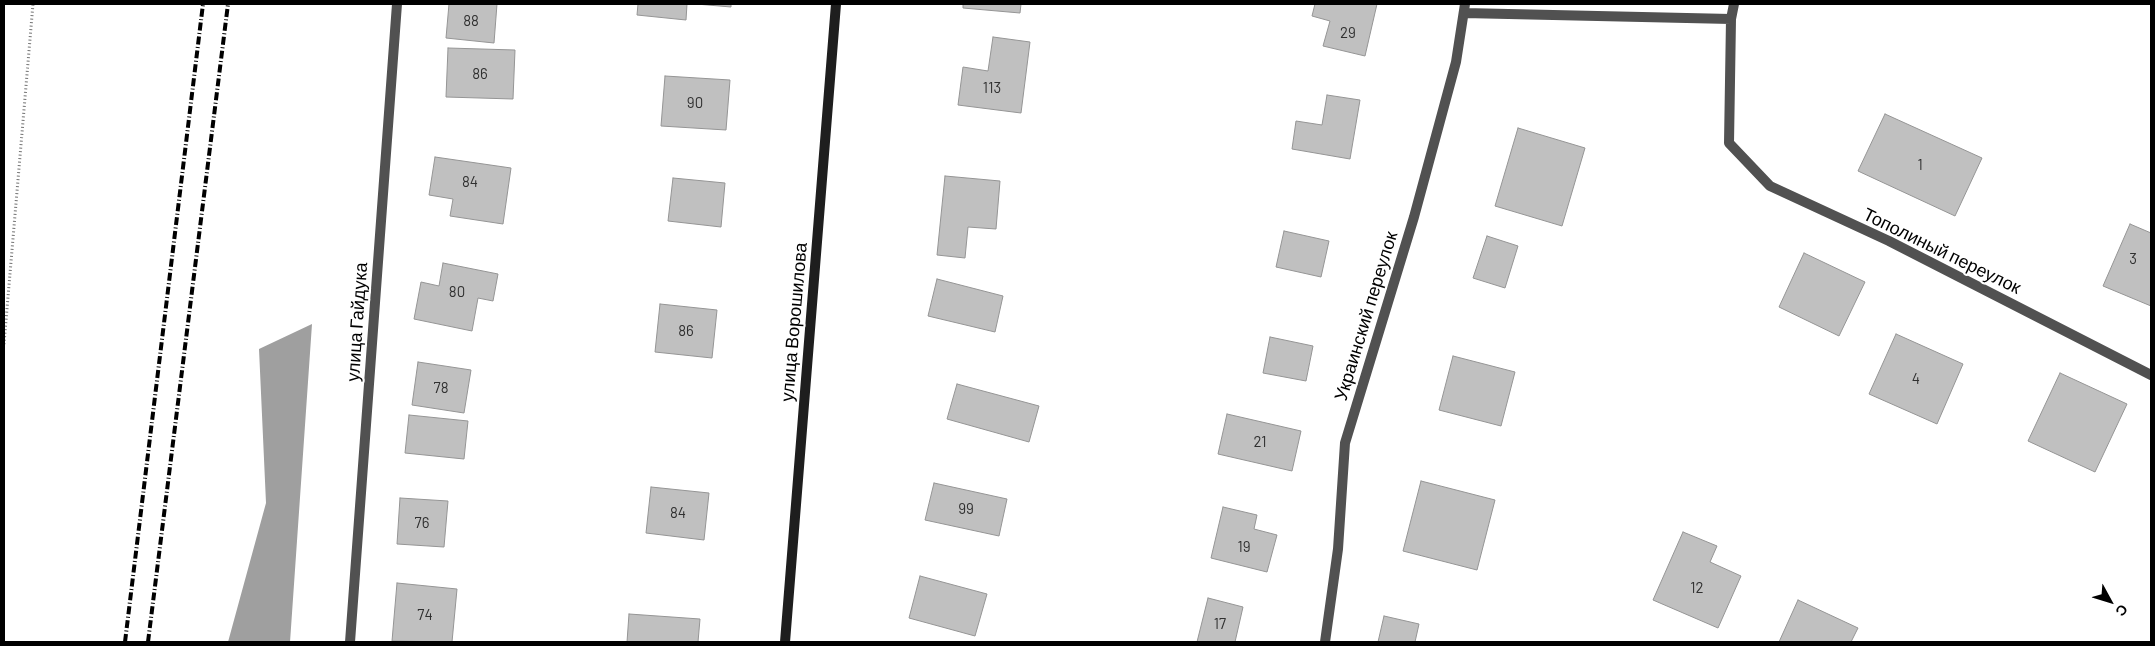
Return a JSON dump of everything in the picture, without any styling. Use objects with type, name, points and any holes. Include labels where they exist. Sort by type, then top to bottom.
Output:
[{"type":"main road","name":"улица Ворошилова","points":[[785,642],[836,4]]},
{"type":"street","name":"улица Гайдука","points":[[350,642],[397,4]]},
{"type":"street","points":[[1464,8],[1731,19],[1734,4]]},
{"type":"street","name":"Украинский переулок","points":[[1325,642],[1338,549],[1345,443],[1411,226],[1456,62],[1464,8]]},
{"type":"street","name":"Тополиный переулок","points":[[1731,19],[1729,143],[1770,186],[1889,241],[2151,375]]},
{"type":"path","points":[[4,344],[33,4]]},
{"type":"shaded area","points":[[312,324],[290,642],[228,642],[266,503],[259,349]]},
{"type":"building","points":[[449,4],[497,4],[494,43],[446,38]]},
{"type":"building","points":[[638,4],[687,4],[686,20],[637,15]]},
{"type":"building","points":[[696,4],[731,4],[731,7]]},
{"type":"building","points":[[963,4],[1021,4],[1020,13],[963,8]]},
{"type":"building","points":[[1315,4],[1377,4],[1365,56],[1323,46],[1330,21],[1312,16]]},
{"type":"building","points":[[993,37],[1030,42],[1021,113],[958,105],[963,67],[988,71]]},
{"type":"building","points":[[448,48],[515,50],[513,99],[446,97]]},
{"type":"building","points":[[665,76],[730,80],[726,130],[661,126]]},
{"type":"building","points":[[1327,95],[1360,100],[1350,159],[1292,149],[1296,121],[1322,125]]},
{"type":"building","points":[[1885,114],[1982,158],[1955,216],[1858,171]]},
{"type":"building","points":[[1518,128],[1585,148],[1562,226],[1495,206]]},
{"type":"building","points":[[435,157],[511,168],[503,224],[450,216],[453,199],[429,195]]},
{"type":"building","points":[[945,176],[1000,181],[996,229],[968,227],[965,258],[937,255]]},
{"type":"building","points":[[673,178],[725,183],[721,227],[668,221]]},
{"type":"building","points":[[2130,224],[2151,233],[2151,306],[2103,286]]},
{"type":"building","points":[[1284,231],[1329,241],[1321,277],[1276,267]]},
{"type":"building","points":[[1487,236],[1518,246],[1505,288],[1473,278]]},
{"type":"building","points":[[1804,253],[1865,282],[1839,336],[1779,307]]},
{"type":"building","points":[[443,263],[498,274],[493,301],[478,298],[472,331],[414,319],[421,282],[439,286]]},
{"type":"building","points":[[937,279],[1003,296],[995,332],[928,316]]},
{"type":"building","points":[[660,304],[717,310],[712,358],[655,352]]},
{"type":"building","points":[[1896,334],[1963,364],[1937,424],[1869,394]]},
{"type":"building","points":[[1270,337],[1313,346],[1306,381],[1263,373]]},
{"type":"building","points":[[1453,356],[1515,372],[1501,426],[1439,410]]},
{"type":"building","points":[[418,362],[471,370],[464,413],[412,405]]},
{"type":"building","points":[[2060,373],[2127,404],[2095,472],[2028,441]]},
{"type":"building","points":[[957,384],[1039,406],[1029,442],[947,419]]},
{"type":"building","points":[[1227,414],[1301,431],[1292,471],[1218,454]]},
{"type":"building","points":[[409,415],[468,421],[464,459],[405,453]]},
{"type":"building","points":[[1421,481],[1495,500],[1477,570],[1403,551]]},
{"type":"building","points":[[934,483],[1007,499],[999,536],[925,520]]},
{"type":"building","points":[[651,487],[709,493],[704,540],[646,533]]},
{"type":"building","points":[[400,498],[448,501],[444,547],[397,544]]},
{"type":"building","points":[[1223,507],[1257,515],[1254,529],[1277,535],[1267,572],[1211,558]]},
{"type":"building","points":[[1683,532],[1717,546],[1710,562],[1741,576],[1718,628],[1653,600]]},
{"type":"building","points":[[920,576],[987,594],[975,636],[909,618]]},
{"type":"building","points":[[397,583],[457,589],[452,642],[392,641]]},
{"type":"building","points":[[1208,598],[1243,607],[1235,642],[1197,642]]},
{"type":"building","points":[[1798,600],[1858,628],[1851,642],[1779,642]]},
{"type":"building","points":[[629,614],[700,619],[698,642],[627,642]]},
{"type":"building","points":[[1384,616],[1419,624],[1415,642],[1378,642]]},
{"type":"railway","points":[[125,642],[203,4]]},
{"type":"railway","points":[[148,642],[228,4]]}]
